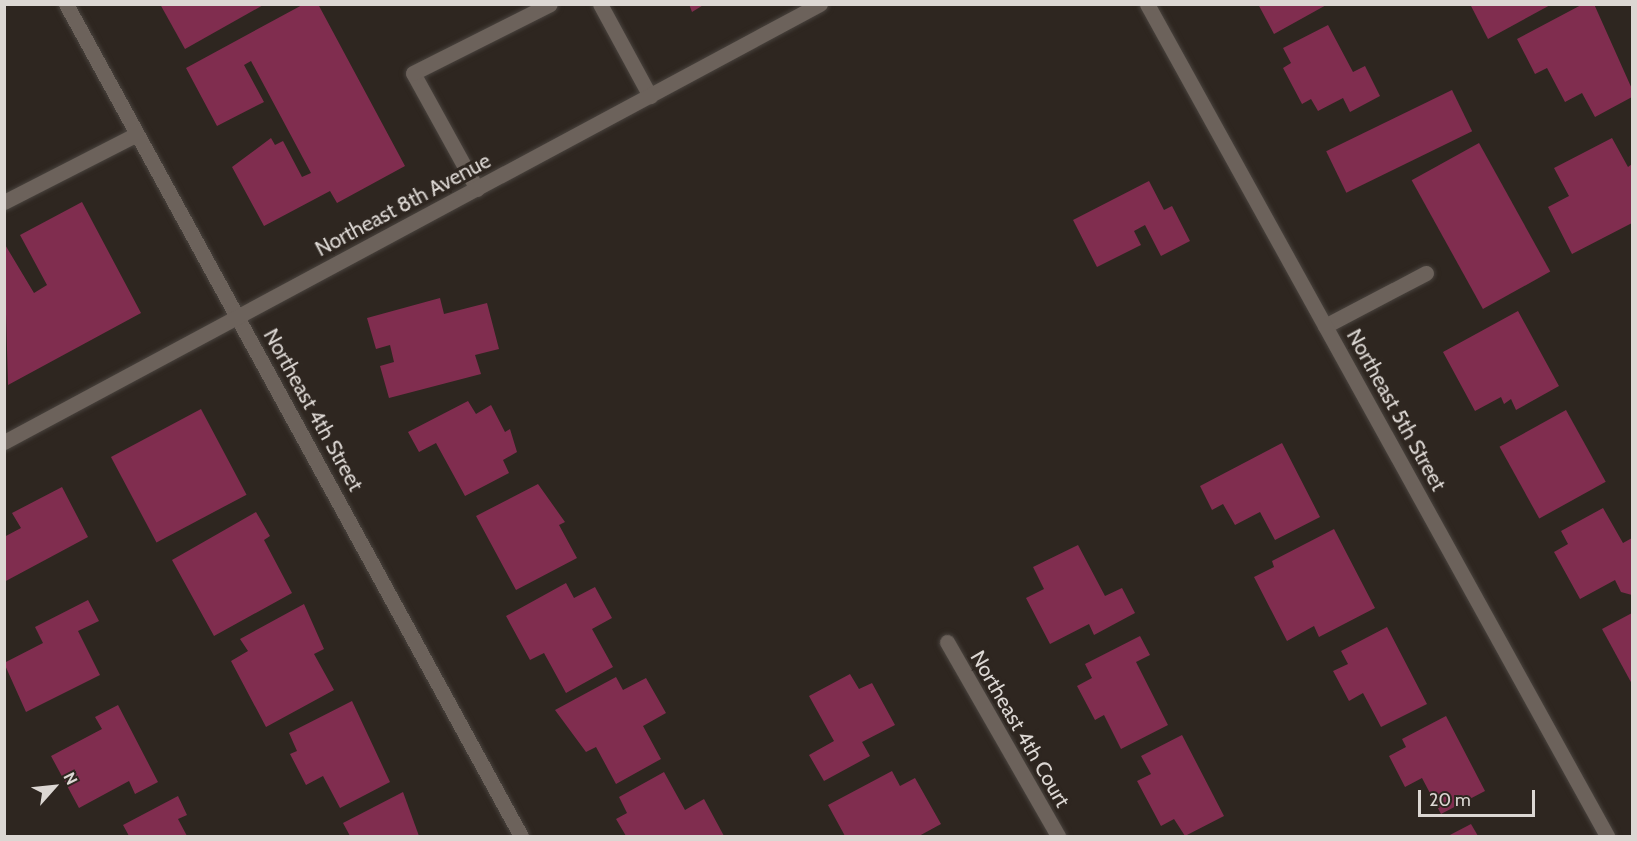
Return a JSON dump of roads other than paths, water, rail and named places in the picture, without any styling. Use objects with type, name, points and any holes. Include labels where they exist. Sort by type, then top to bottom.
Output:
[{"type":"street","name":"Northeast 4th Street","points":[[66,4],[521,837]]},
{"type":"street","points":[[477,189],[412,74],[550,4]]},
{"type":"street","points":[[600,4],[650,96]]},
{"type":"street","name":"Northeast 8th Avenue","points":[[4,442],[820,4]]},
{"type":"street","name":"Northeast 5th Street","points":[[1148,4],[1607,837]]},
{"type":"street","points":[[4,202],[137,134]]},
{"type":"street","points":[[1325,326],[1426,273]]},
{"type":"street","name":"Northeast 4th Court","points":[[947,642],[1058,837]]}]
